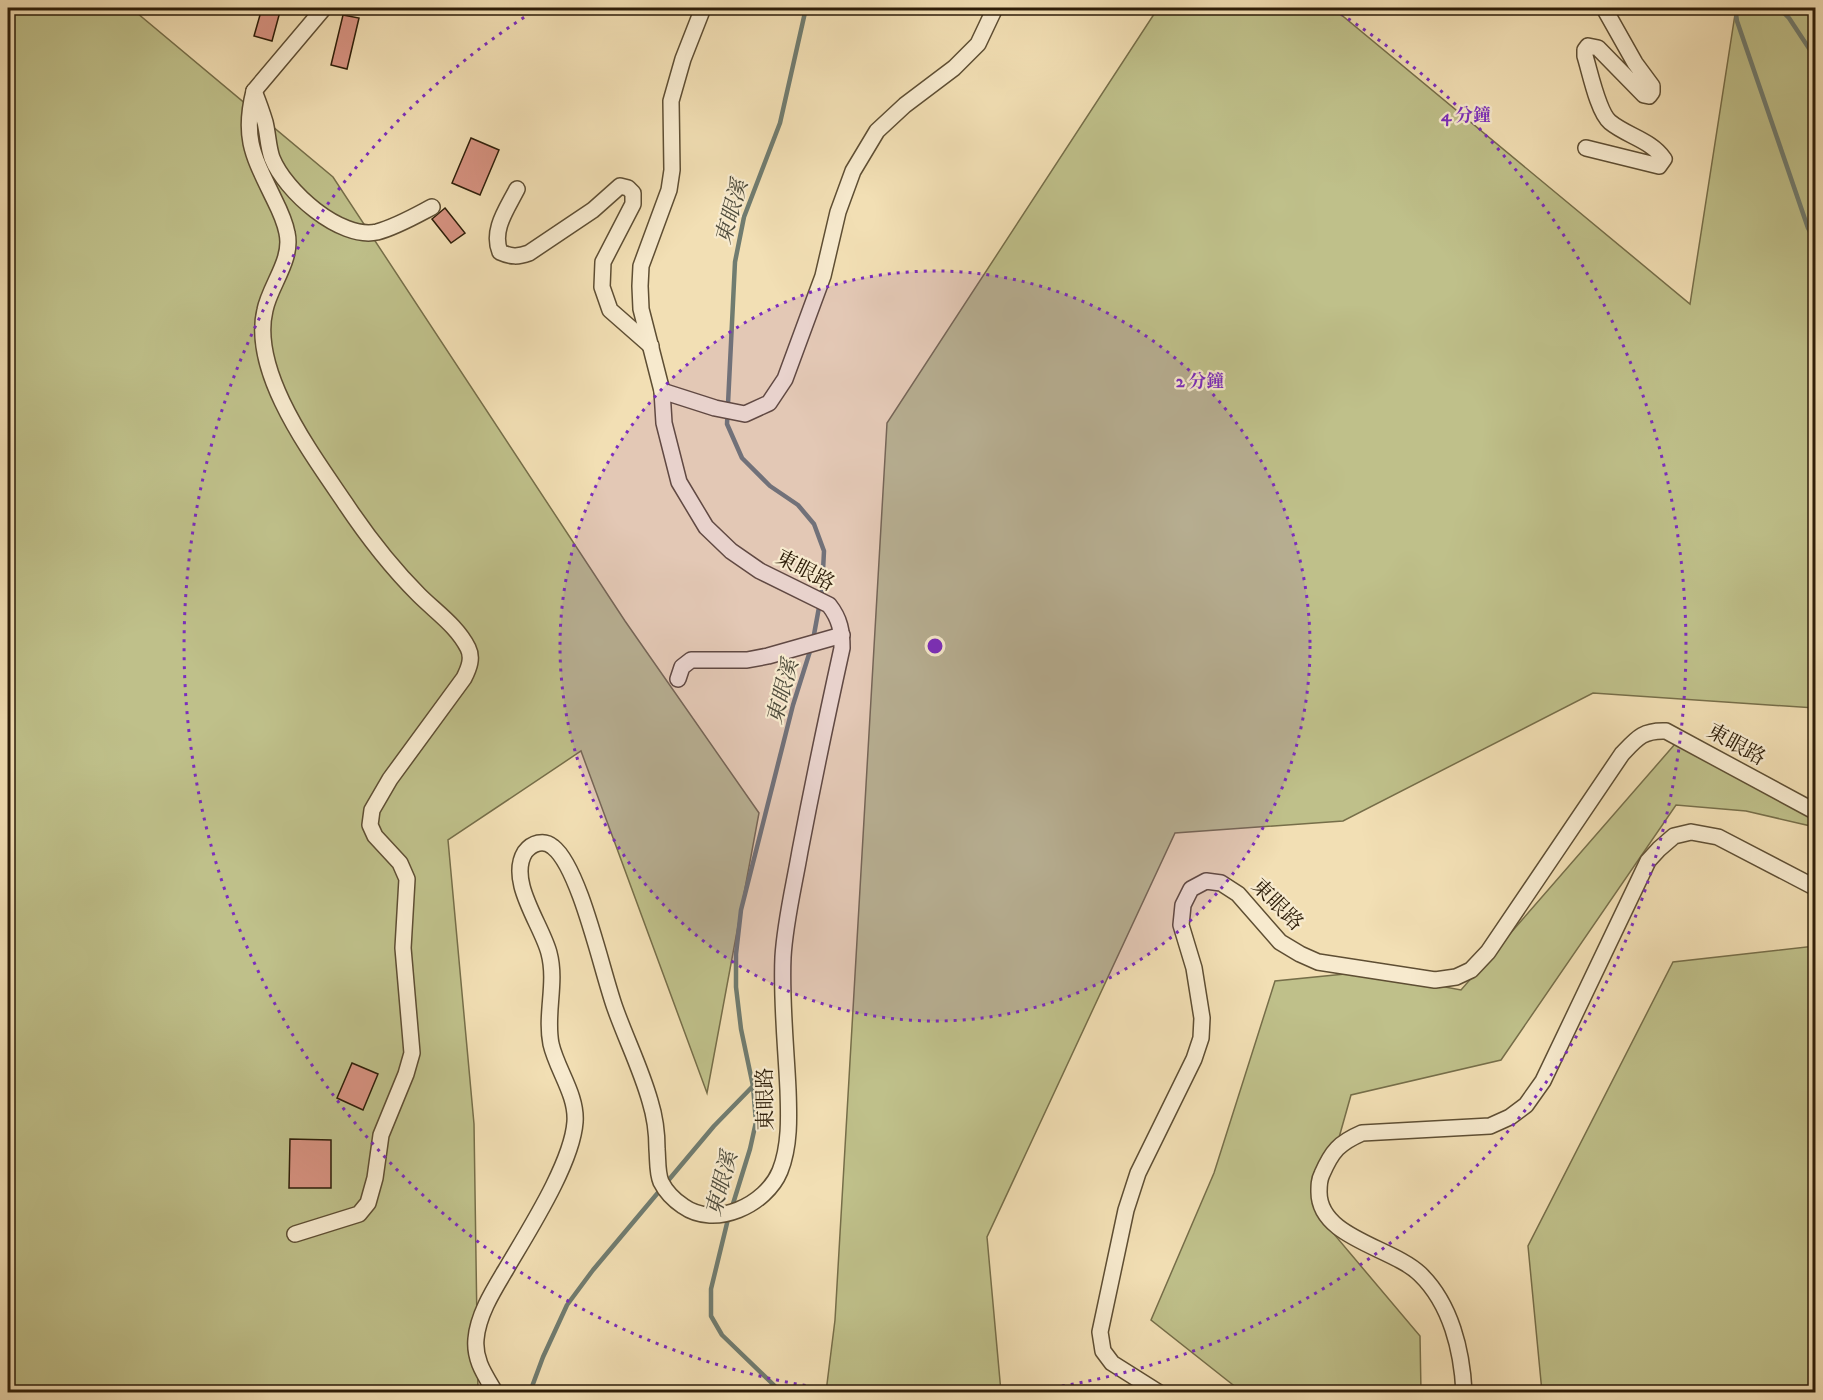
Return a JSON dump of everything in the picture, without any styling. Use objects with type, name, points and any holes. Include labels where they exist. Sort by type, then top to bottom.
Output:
[{"type":"street","points":[[295,1234],[359,1214],[368,1203],[375,1178],[381,1135],[406,1074],[412,1053],[403,948],[407,879],[400,863],[375,836],[370,825],[372,810],[390,779],[464,678],[470,664],[470,650],[458,631],[419,595],[369,539],[294,426],[270,375],[263,337],[264,311],[274,281],[286,258],[288,234],[253,156],[248,126],[254,91],[324,8]]},
{"type":"street","name":"東眼路","points":[[495,1392],[478,1362],[476,1338],[487,1301],[562,1168],[575,1125],[575,1107],[552,1046],[549,1019],[552,964],[549,950],[527,900],[519,874],[522,859],[529,847],[539,842],[549,843],[557,850],[572,876],[592,931],[613,1002],[649,1094],[655,1119],[660,1181],[671,1197],[688,1210],[704,1215],[744,1208],[764,1194],[779,1175],[787,1147],[788,1106],[783,958],[790,906],[842,648],[842,635],[836,614],[829,605],[759,571],[730,551],[706,527],[679,482],[664,423],[662,391],[641,309],[641,266],[669,190],[672,171],[671,101],[683,59],[703,8]]},
{"type":"street","points":[[662,391],[715,408],[745,414],[769,403],[785,379],[823,276],[838,212],[853,171],[877,131],[905,105],[954,68],[978,44],[995,8]]},
{"type":"street","points":[[1586,148],[1659,166],[1664,159],[1657,149],[1610,122],[1602,110],[1585,56],[1588,46],[1598,48],[1644,95],[1649,96],[1652,92],[1652,86],[1640,70],[1604,8]]},
{"type":"street","points":[[254,91],[265,122],[272,158],[291,188],[318,212],[349,230],[375,232],[403,222],[432,207]]},
{"type":"street","points":[[517,189],[497,231],[496,242],[500,252],[509,256],[519,256],[529,252],[593,210],[620,186],[628,188],[633,193],[633,204],[603,262],[602,287],[610,310],[651,346]]},
{"type":"street","points":[[678,679],[682,667],[691,660],[747,660],[842,635]]},
{"type":"street","name":"東眼路","points":[[1158,1392],[1113,1363],[1103,1351],[1101,1332],[1126,1209],[1135,1182],[1194,1059],[1201,1038],[1202,1018],[1194,968],[1181,925],[1183,905],[1191,889],[1206,881],[1221,884],[1238,894],[1280,942],[1318,962],[1436,980],[1456,977],[1471,970],[1488,952],[1622,754],[1639,736],[1652,731],[1666,731],[1815,812]]},
{"type":"street","points":[[1464,1392],[1459,1347],[1440,1299],[1421,1275],[1401,1260],[1354,1237],[1331,1222],[1319,1203],[1319,1179],[1329,1159],[1344,1141],[1362,1133],[1490,1126],[1510,1117],[1526,1106],[1543,1081],[1648,861],[1674,836],[1691,832],[1719,837],[1815,888]]},
{"type":"green space","points":[[8,8],[131,8],[333,177],[625,621],[759,813],[707,1093],[581,751],[448,840],[474,1124],[478,1392],[8,1392]]},
{"type":"green space","points":[[1158,8],[1333,8],[1690,304],[1736,8],[1815,8],[1815,708],[1593,693],[1343,821],[1175,833],[987,1237],[1001,1392],[826,1392],[835,1320],[887,423]]},
{"type":"green space","points":[[1682,736],[1815,813],[1815,827],[1746,811],[1676,805],[1501,1060],[1351,1095],[1322,1198],[1333,1233],[1420,1336],[1421,1392],[1242,1392],[1151,1320],[1214,1173],[1275,981],[1365,972],[1461,990]]},
{"type":"green space","points":[[1815,946],[1815,1392],[1542,1392],[1528,1246],[1673,962]]},
{"type":"building","points":[[262,8],[281,8],[272,41],[254,36]]},
{"type":"building","points":[[343,15],[359,18],[347,69],[331,65]]},
{"type":"building","points":[[471,138],[499,150],[480,195],[452,183]]},
{"type":"building","points":[[445,208],[465,233],[451,243],[432,219]]},
{"type":"building","points":[[352,1063],[378,1074],[363,1110],[337,1098]]},
{"type":"building","points":[[290,1139],[331,1140],[331,1188],[289,1188]]},
{"type":"waterway","name":"東眼溪","points":[[806,8],[780,123],[744,217],[735,262],[727,424],[742,458],[770,486],[798,505],[814,524],[824,551],[822,591],[813,640]]},
{"type":"waterway","points":[[1735,8],[1737,21],[1808,228],[1816,243]]},
{"type":"waterway","points":[[1779,8],[1789,18],[1816,59]]},
{"type":"waterway","name":"東眼溪","points":[[732,1207],[756,1122],[753,1086],[741,1029],[736,987],[736,954],[741,910],[793,705],[811,648]]},
{"type":"waterway","points":[[530,1392],[567,1305],[593,1270],[714,1126],[753,1086]]},
{"type":"waterway","name":"東眼溪","points":[[729,1215],[711,1289],[711,1316],[722,1335],[781,1392]]}]
